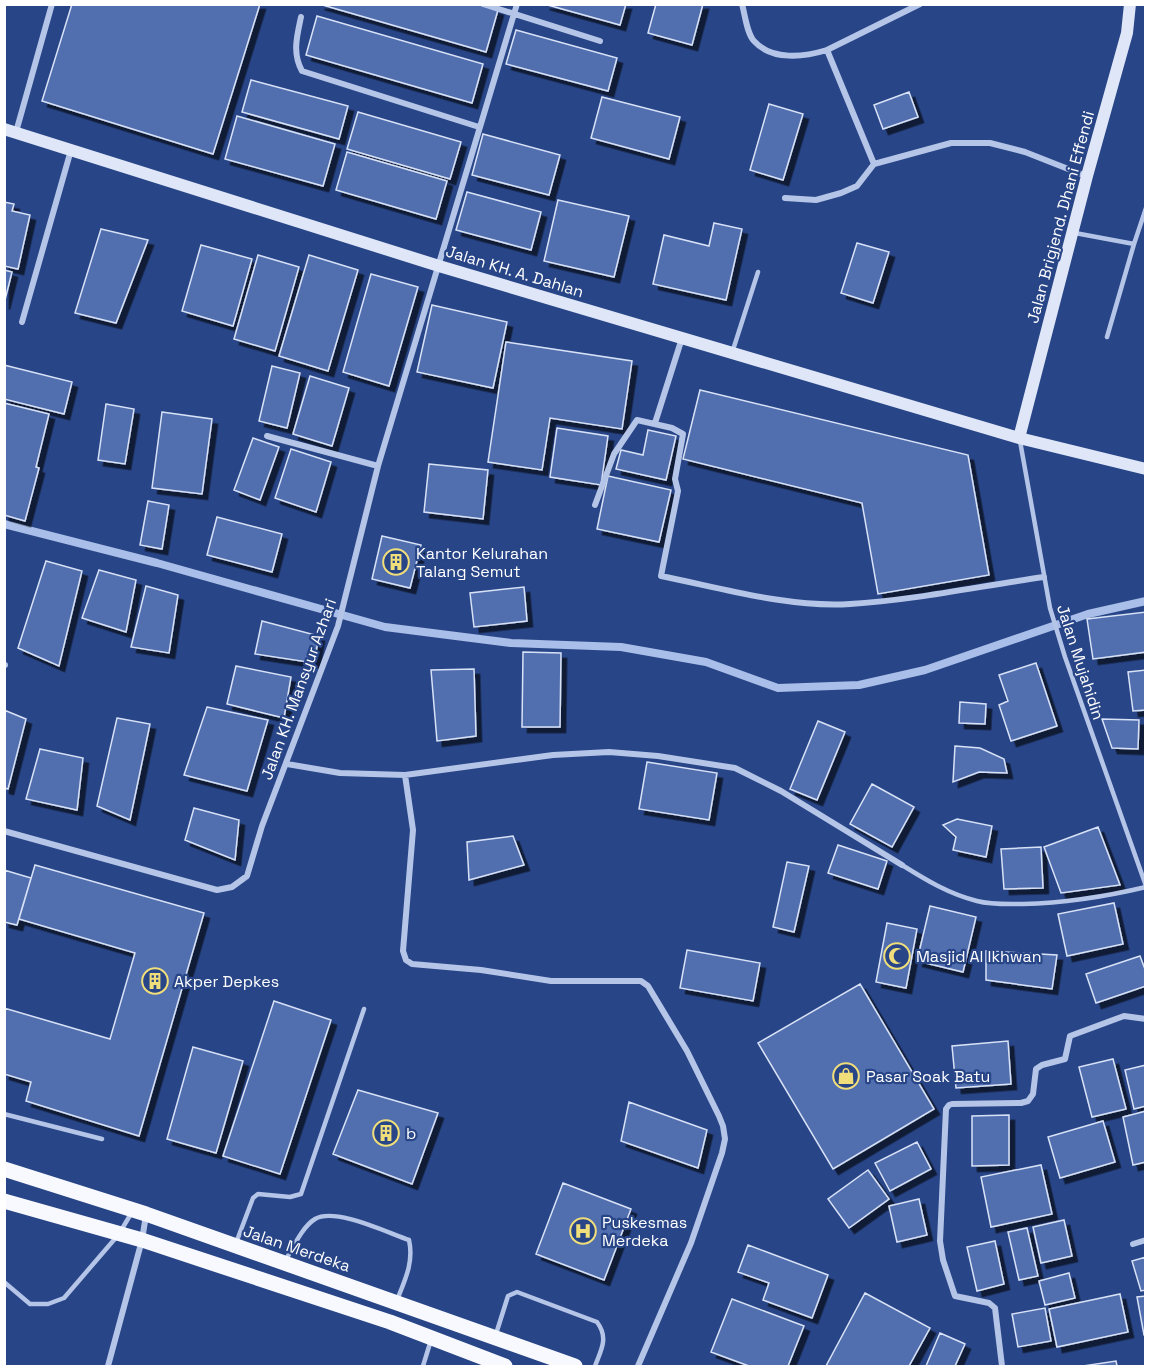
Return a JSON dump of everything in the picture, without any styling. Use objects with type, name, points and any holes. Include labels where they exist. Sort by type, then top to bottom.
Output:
[{"type":"main road","name":"Jalan Merdeka","points":[[4,1169],[140,1212],[575,1366]]},
{"type":"main road","points":[[4,1201],[142,1240],[390,1322],[505,1366]]},
{"type":"street","points":[[10,130],[52,4]]},
{"type":"street","points":[[483,4],[600,41]]},
{"type":"street","name":"Jalan KH. Mansyur Azhari","points":[[4,831],[217,890],[232,887],[247,876],[262,826],[338,626],[378,466],[517,4]]},
{"type":"street","points":[[742,4],[752,40],[767,51],[806,56],[826,50],[920,4]]},
{"type":"street","name":"Jalan Brigjend. Dhani Effendi","points":[[1019,438],[1072,232],[1127,33],[1130,4]]},
{"type":"street","points":[[301,17],[296,43],[297,61],[302,71],[479,127]]},
{"type":"street","points":[[826,50],[874,164]]},
{"type":"street","name":"Jalan KH. A. Dahlan","points":[[10,130],[439,266],[1019,438],[1146,469]]},
{"type":"street","points":[[785,198],[816,200],[841,193],[857,186],[874,164],[951,143],[990,143],[1024,152],[1087,176]]},
{"type":"street","points":[[22,322],[71,149]]},
{"type":"street","points":[[655,423],[682,338]]},
{"type":"street","points":[[595,505],[614,454],[637,420],[672,428],[682,434],[675,480],[678,491],[661,576],[778,599],[849,605],[1044,577]]},
{"type":"street","points":[[267,436],[378,466]]},
{"type":"street","points":[[287,764],[340,773],[405,775],[553,755],[609,752],[658,756],[735,768],[782,791],[902,866]]},
{"type":"street","points":[[405,775],[413,830],[413,853],[403,951],[406,960],[412,964],[482,970],[551,981],[641,981],[648,986],[687,1051],[721,1120],[725,1139],[722,1153],[695,1232],[638,1366]]},
{"type":"street","points":[[1002,1366],[995,1308],[989,1304],[955,1296],[940,1250],[945,1109],[949,1105],[1028,1101],[1032,1094],[1036,1069],[1042,1065],[1065,1059],[1070,1036],[1124,1016],[1146,1019]]},
{"type":"street","points":[[108,1366],[142,1240],[140,1212]]},
{"type":"street","points":[[1133,1244],[1146,1240]]},
{"type":"lane","points":[[1107,337],[1146,208]]},
{"type":"lane","points":[[1072,232],[1134,244]]},
{"type":"lane","points":[[732,353],[758,272]]},
{"type":"lane","name":"Jalan Mujahidin","points":[[1019,438],[1050,608],[1065,657],[1146,886]]},
{"type":"lane","points":[[902,866],[938,887],[977,901],[996,904],[1040,903],[1103,897],[1146,886]]},
{"type":"lane","points":[[236,1246],[253,1198],[258,1194],[290,1197],[301,1194],[364,1009]]},
{"type":"lane","points":[[4,1114],[102,1139]]},
{"type":"lane","points":[[4,1282],[30,1304],[48,1304],[64,1298],[140,1212]]},
{"type":"lane","points":[[284,1263],[313,1221],[321,1216],[336,1215],[409,1240],[412,1251],[410,1265],[396,1303]]},
{"type":"lane","points":[[495,1338],[508,1296],[517,1292],[597,1322],[605,1339],[595,1366]]},
{"type":"lane","points":[[423,1366],[432,1338]]},
{"type":"building","points":[[72,4],[260,4],[213,154],[42,101]]},
{"type":"building","points":[[319,4],[477,4],[498,10],[486,52]]},
{"type":"building","points":[[544,4],[626,4],[620,25]]},
{"type":"building","points":[[656,4],[703,4],[692,45],[648,33]]},
{"type":"building","points":[[317,16],[483,64],[472,103],[306,55]]},
{"type":"building","points":[[516,30],[617,58],[608,91],[506,64]]},
{"type":"building","points":[[251,80],[348,106],[339,139],[242,112]]},
{"type":"building","points":[[909,92],[918,117],[883,129],[874,105]]},
{"type":"building","points":[[602,97],[680,117],[669,159],[591,138]]},
{"type":"building","points":[[769,104],[803,114],[783,180],[750,170]]},
{"type":"building","points":[[358,112],[461,142],[450,179],[347,149]]},
{"type":"building","points":[[237,116],[335,144],[323,186],[225,159]]},
{"type":"building","points":[[483,134],[560,155],[549,195],[472,175]]},
{"type":"building","points":[[347,152],[447,181],[436,219],[336,190]]},
{"type":"building","points":[[467,192],[541,212],[531,250],[456,230]]},
{"type":"building","points":[[558,200],[629,216],[614,277],[544,261]]},
{"type":"building","points":[[4,202],[14,204],[12,211],[30,215],[18,269],[4,266]]},
{"type":"building","points":[[714,223],[742,229],[726,300],[653,284],[664,235],[709,246]]},
{"type":"building","points":[[101,229],[148,240],[116,323],[75,313]]},
{"type":"building","points":[[857,243],[889,252],[873,303],[841,293]]},
{"type":"building","points":[[201,245],[252,259],[233,326],[182,311]]},
{"type":"building","points":[[258,255],[299,267],[275,351],[234,339]]},
{"type":"building","points":[[309,255],[358,270],[328,371],[279,356]]},
{"type":"building","points":[[4,270],[12,272],[4,304]]},
{"type":"building","points":[[371,274],[418,287],[389,386],[343,372]]},
{"type":"building","points":[[432,305],[507,322],[493,388],[417,372]]},
{"type":"building","points":[[506,342],[632,361],[622,429],[550,418],[542,470],[488,462]]},
{"type":"building","points":[[4,365],[72,382],[64,414],[4,399]]},
{"type":"building","points":[[272,366],[300,373],[287,428],[259,421]]},
{"type":"building","points":[[310,376],[349,388],[332,446],[293,434]]},
{"type":"building","points":[[700,390],[968,455],[989,575],[878,594],[862,503],[683,459]]},
{"type":"building","points":[[4,403],[49,414],[36,467],[39,468],[25,521],[4,515]]},
{"type":"building","points":[[106,404],[134,409],[125,464],[98,460]]},
{"type":"building","points":[[162,412],[212,419],[202,494],[152,488]]},
{"type":"building","points":[[557,428],[608,436],[601,485],[550,477]]},
{"type":"building","points":[[648,430],[676,436],[666,480],[616,469],[621,450],[643,455]]},
{"type":"building","points":[[253,438],[279,447],[260,500],[234,490]]},
{"type":"building","points":[[291,449],[331,462],[316,512],[275,498]]},
{"type":"building","points":[[429,464],[488,470],[483,519],[424,512]]},
{"type":"building","points":[[608,476],[671,490],[659,542],[597,529]]},
{"type":"building","points":[[148,501],[169,505],[162,549],[140,545]]},
{"type":"building","points":[[217,517],[282,534],[272,572],[207,555]]},
{"type":"building","name":"Kantor Kelurahan Talang Semut","points":[[382,536],[421,545],[410,588],[372,579]]},
{"type":"building","points":[[46,561],[82,571],[59,666],[18,648]]},
{"type":"building","points":[[99,570],[136,580],[126,632],[82,618]]},
{"type":"building","points":[[146,586],[178,595],[169,653],[131,647]]},
{"type":"building","points":[[524,587],[527,621],[474,627],[470,593]]},
{"type":"building","points":[[1146,612],[1146,652],[1093,659],[1087,619]]},
{"type":"building","points":[[262,621],[319,636],[314,663],[255,654]]},
{"type":"building","points":[[523,652],[561,653],[560,727],[522,727]]},
{"type":"building","points":[[1036,663],[1057,726],[1011,741],[999,705],[1008,701],[999,675]]},
{"type":"building","points":[[236,666],[291,677],[284,718],[227,704]]},
{"type":"building","points":[[474,669],[476,736],[437,741],[431,670]]},
{"type":"building","points":[[1146,670],[1146,710],[1133,711],[1128,672]]},
{"type":"building","points":[[960,702],[986,704],[985,724],[959,723]]},
{"type":"building","points":[[207,707],[268,720],[247,791],[184,775]]},
{"type":"building","points":[[4,710],[26,719],[8,789],[4,788]]},
{"type":"building","points":[[117,718],[150,724],[130,820],[97,806]]},
{"type":"building","points":[[1102,719],[1139,720],[1138,749],[1112,748]]},
{"type":"building","points":[[818,721],[845,732],[817,800],[790,789]]},
{"type":"building","points":[[955,746],[980,748],[1004,759],[1007,773],[979,772],[953,782]]},
{"type":"building","points":[[40,749],[83,758],[77,810],[26,799]]},
{"type":"building","points":[[647,762],[717,773],[709,820],[639,809]]},
{"type":"building","points":[[872,784],[914,807],[892,847],[850,824]]},
{"type":"building","points":[[194,808],[239,820],[235,860],[185,840]]},
{"type":"building","points":[[957,819],[992,826],[986,857],[953,850],[956,837],[943,825]]},
{"type":"building","points":[[1098,827],[1120,885],[1061,893],[1044,847]]},
{"type":"building","points":[[513,836],[524,865],[469,880],[467,842]]},
{"type":"building","points":[[838,845],[887,861],[878,889],[828,873]]},
{"type":"building","points":[[1041,847],[1043,888],[1004,889],[1001,849]]},
{"type":"building","points":[[787,862],[809,866],[794,932],[773,927]]},
{"type":"building","name":"Akper Depkes","points":[[35,865],[204,913],[139,1136],[26,1101],[31,1082],[4,1074],[4,1008],[110,1039],[135,953],[19,919]]},
{"type":"building","points":[[4,870],[31,878],[17,925],[4,922]]},
{"type":"building","points":[[1114,903],[1123,944],[1067,956],[1058,914]]},
{"type":"building","points":[[930,906],[976,917],[963,972],[917,961]]},
{"type":"building","name":"Masjid Al Ikhwan","points":[[887,923],[917,929],[906,988],[876,982]]},
{"type":"building","points":[[687,950],[760,963],[753,1001],[680,988]]},
{"type":"building","points":[[986,951],[1057,955],[1052,989],[986,980]]},
{"type":"building","points":[[1140,956],[1146,972],[1146,986],[1096,1003],[1086,974]]},
{"type":"building","name":"Pasar Soak Batu","points":[[860,984],[934,1109],[833,1169],[758,1043]]},
{"type":"building","points":[[274,1001],[331,1020],[280,1174],[223,1156]]},
{"type":"building","points":[[1008,1041],[1011,1084],[956,1088],[952,1046]]},
{"type":"building","points":[[193,1047],[243,1061],[216,1153],[167,1139]]},
{"type":"building","points":[[1113,1059],[1126,1109],[1092,1117],[1079,1067]]},
{"type":"building","points":[[1146,1065],[1146,1106],[1134,1109],[1125,1070]]},
{"type":"building","name":"b","points":[[358,1090],[438,1113],[412,1184],[333,1154]]},
{"type":"building","points":[[629,1102],[707,1130],[698,1168],[621,1141]]},
{"type":"building","points":[[1146,1111],[1146,1162],[1133,1165],[1123,1117]]},
{"type":"building","points":[[1009,1115],[1009,1165],[972,1166],[972,1116]]},
{"type":"building","points":[[1103,1121],[1115,1162],[1060,1178],[1048,1137]]},
{"type":"building","points":[[917,1142],[931,1169],[890,1191],[875,1163]]},
{"type":"building","points":[[1041,1165],[1052,1214],[991,1227],[981,1177]]},
{"type":"building","points":[[868,1170],[889,1199],[849,1228],[828,1199]]},
{"type":"building","name":"Puskesmas Merdeka","points":[[563,1183],[631,1209],[604,1280],[536,1254]]},
{"type":"building","points":[[919,1199],[927,1235],[897,1242],[889,1206]]},
{"type":"building","points":[[1064,1220],[1072,1256],[1041,1263],[1033,1227]]},
{"type":"building","points":[[1027,1228],[1038,1276],[1019,1280],[1008,1232]]},
{"type":"building","points":[[995,1241],[1004,1284],[977,1291],[967,1247]]},
{"type":"building","points":[[748,1245],[828,1275],[812,1318],[763,1300],[769,1283],[738,1272]]},
{"type":"building","points":[[1146,1257],[1146,1290],[1141,1291],[1132,1261]]},
{"type":"building","points":[[1069,1273],[1075,1298],[1045,1305],[1039,1281]]},
{"type":"building","points":[[865,1293],[930,1328],[909,1366],[826,1366]]},
{"type":"building","points":[[1120,1294],[1128,1332],[1057,1347],[1049,1309]]},
{"type":"building","points":[[1146,1296],[1146,1335],[1144,1335],[1137,1297]]},
{"type":"building","points":[[732,1299],[804,1326],[788,1366],[749,1366],[711,1352]]},
{"type":"building","points":[[1045,1308],[1051,1341],[1018,1347],[1012,1314]]},
{"type":"building","points":[[940,1333],[965,1344],[955,1366],[926,1366]]},
{"type":"building","points":[[1116,1361],[1117,1366],[1083,1366]]},
{"type":"waterway","points":[[4,524],[157,563],[385,627],[511,643],[621,647],[706,662],[778,688],[859,685],[925,670],[1088,614],[1146,601]]},
{"type":"place","name":"Kantor Kelurahan Talang Semut","points":[[396,562]]},
{"type":"place","name":"Masjid Al Ikhwan","points":[[897,956]]},
{"type":"place","name":"Akper Depkes","points":[[155,981]]},
{"type":"place","name":"Pasar Soak Batu","points":[[846,1076]]},
{"type":"place","name":"b","points":[[386,1133]]},
{"type":"place","name":"Puskesmas Merdeka","points":[[583,1231]]}]
